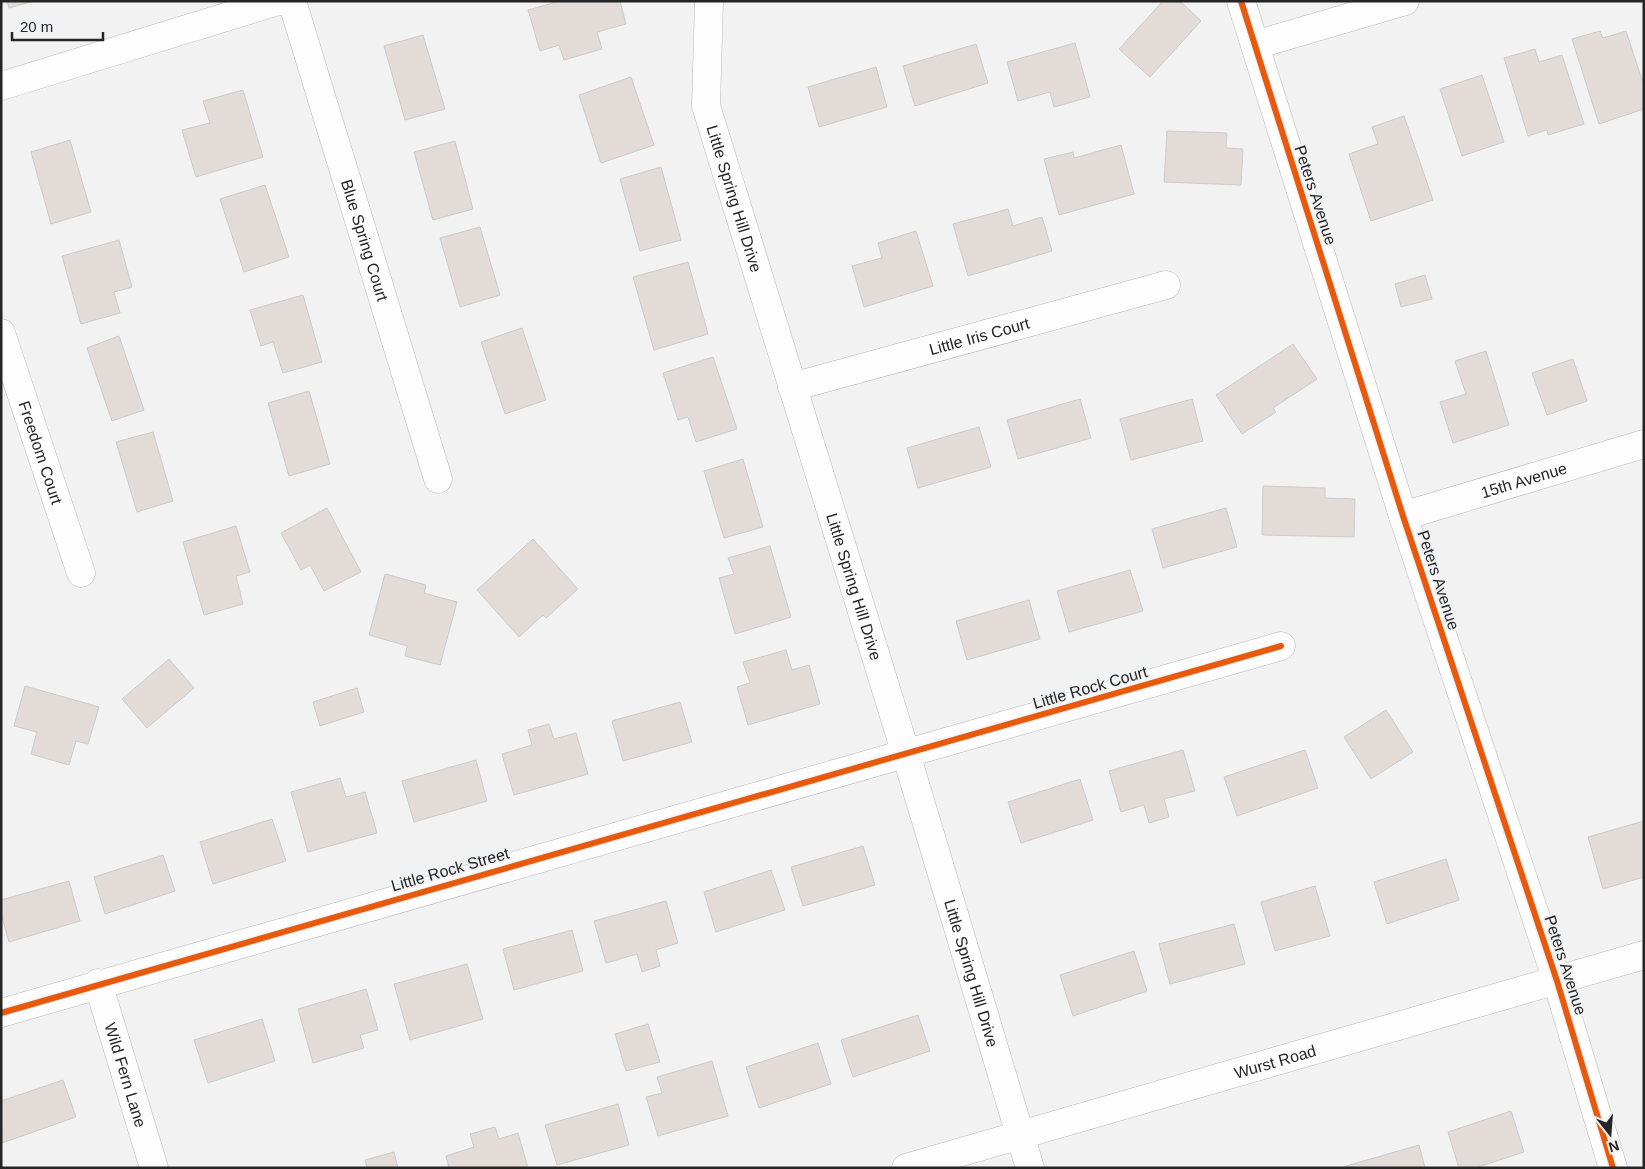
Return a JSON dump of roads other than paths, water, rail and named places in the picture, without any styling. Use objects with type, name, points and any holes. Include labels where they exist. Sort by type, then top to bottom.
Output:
[{"type":"street","points":[[1,86],[278,1]]},
{"type":"street","name":"Blue Spring Court","points":[[292,1],[438,479]]},
{"type":"street","name":"Little Spring Hill Drive","points":[[709,1],[706,106],[906,754],[1030,1168]]},
{"type":"street","name":"Peters Avenue","points":[[1241,1],[1403,516],[1557,981],[1612,1168]]},
{"type":"street","points":[[1255,46],[1405,1]]},
{"type":"street","name":"Little Iris Court","points":[[792,387],[1166,285]]},
{"type":"street","name":"Freedom Court","points":[[1,333],[81,573]]},
{"type":"street","name":"15th Avenue","points":[[1403,516],[1644,444]]},
{"type":"street","name":"Little Rock Court","points":[[906,754],[1281,646]]},
{"type":"street","name":"Little Rock Street","points":[[1,1013],[98,983],[906,754]]},
{"type":"street","name":"Wurst Road","points":[[906,1168],[1644,955]]},
{"type":"street","name":"Wild Fern Lane","points":[[98,983],[154,1168]]}]
